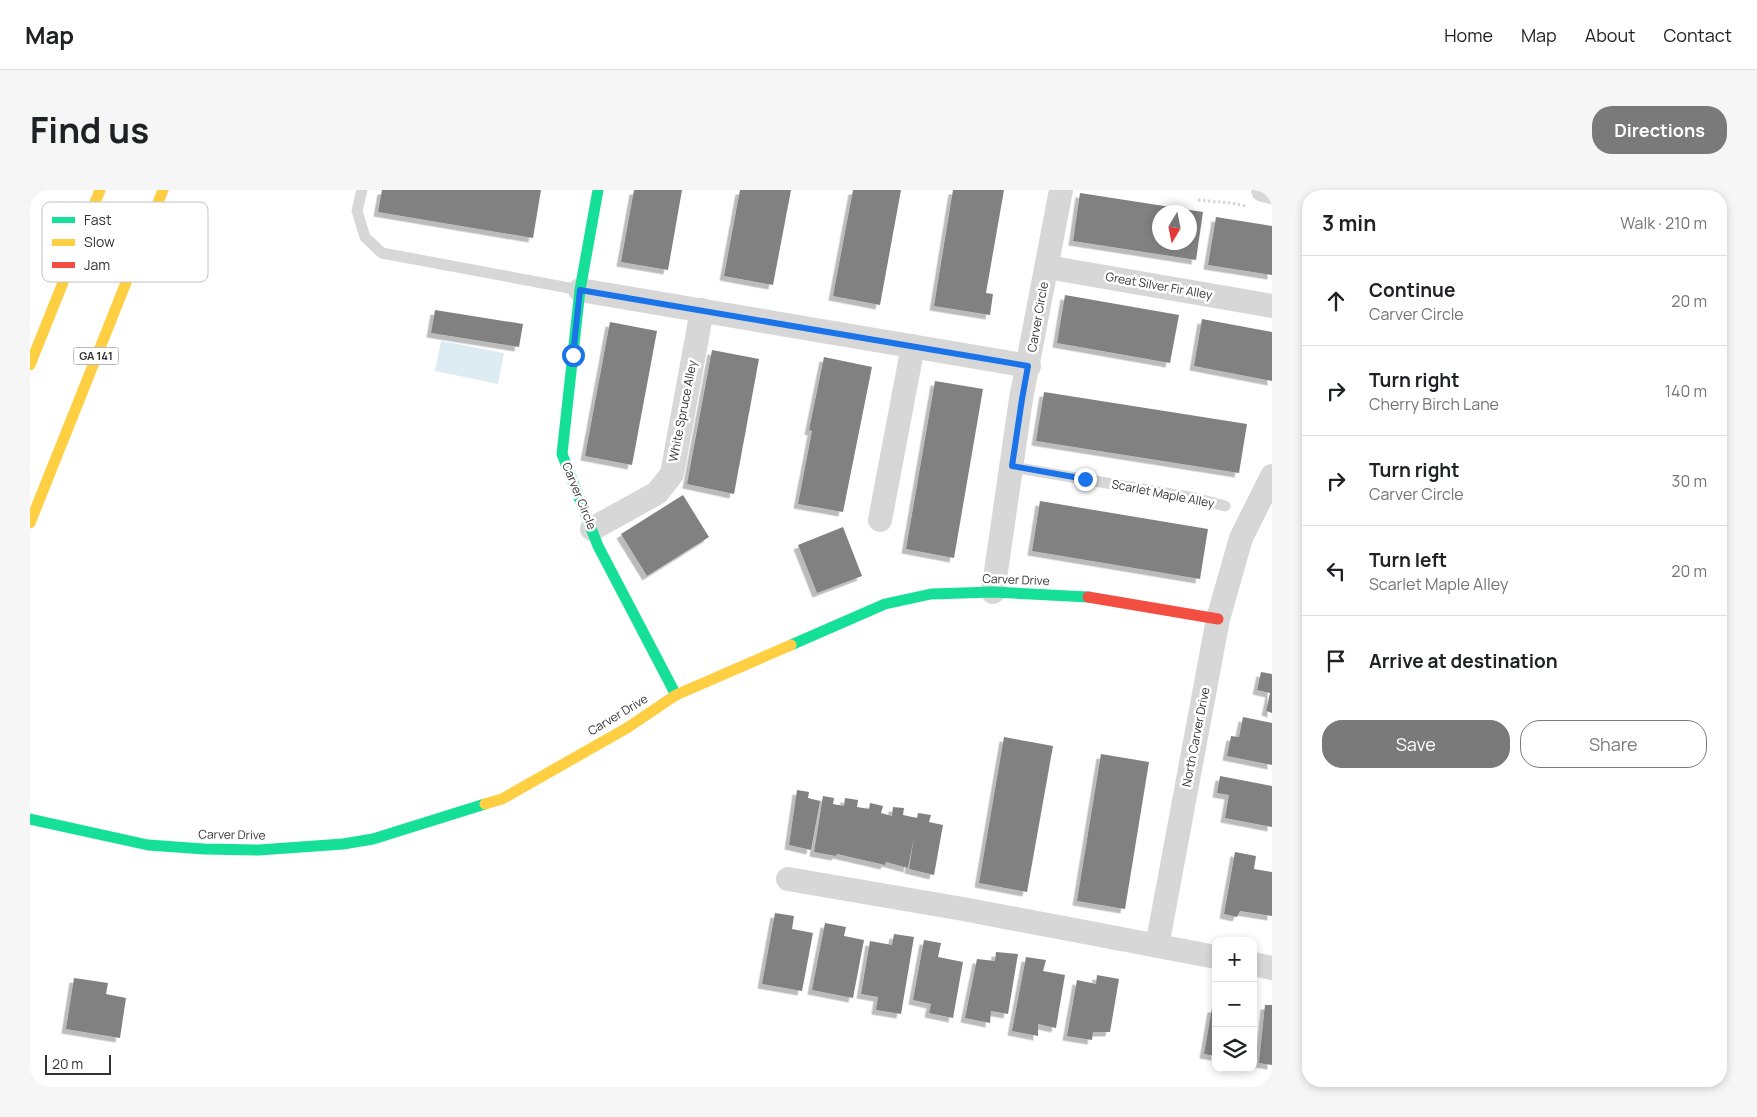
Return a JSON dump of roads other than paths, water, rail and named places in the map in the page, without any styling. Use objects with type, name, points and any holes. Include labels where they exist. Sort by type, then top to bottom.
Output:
[{"type":"main road","points":[[95,202],[100,190]]},
{"type":"main road","name":"GA 141","points":[[158,202],[163,190]]},
{"type":"main road","name":"Carver Circle","points":[[598,190],[580,290],[562,454],[598,546],[676,696]]},
{"type":"main road","points":[[30,366],[63,282]]},
{"type":"main road","name":"GA 141","points":[[30,523],[126,282]]},
{"type":"main road","name":"Carver Drive","points":[[30,819],[148,844],[204,849],[259,850],[306,848],[373,839],[502,799],[627,728],[676,696],[885,604],[930,594],[993,592],[1098,598],[1218,619]]},
{"type":"street","name":"Carver Circle","points":[[993,592],[1022,399],[1061,190]]},
{"type":"street","name":"Great Silver Fir Alley","points":[[1047,267],[1272,306]]},
{"type":"street","points":[[580,290],[1028,366]]},
{"type":"street","name":"White Spruce Alley","points":[[592,529],[657,494],[672,474],[702,310]]},
{"type":"street","points":[[880,520],[913,346]]},
{"type":"street","name":"North Carver Drive","points":[[1157,946],[1218,619],[1241,538],[1272,476]]},
{"type":"street","points":[[788,879],[963,909],[1212,956]]},
{"type":"street","points":[[1257,965],[1272,968]]},
{"type":"lane","points":[[362,190],[357,211],[365,237],[382,253],[580,290]]},
{"type":"lane","name":"Scarlet Maple Alley","points":[[1012,466],[1195,498],[1225,506]]}]
